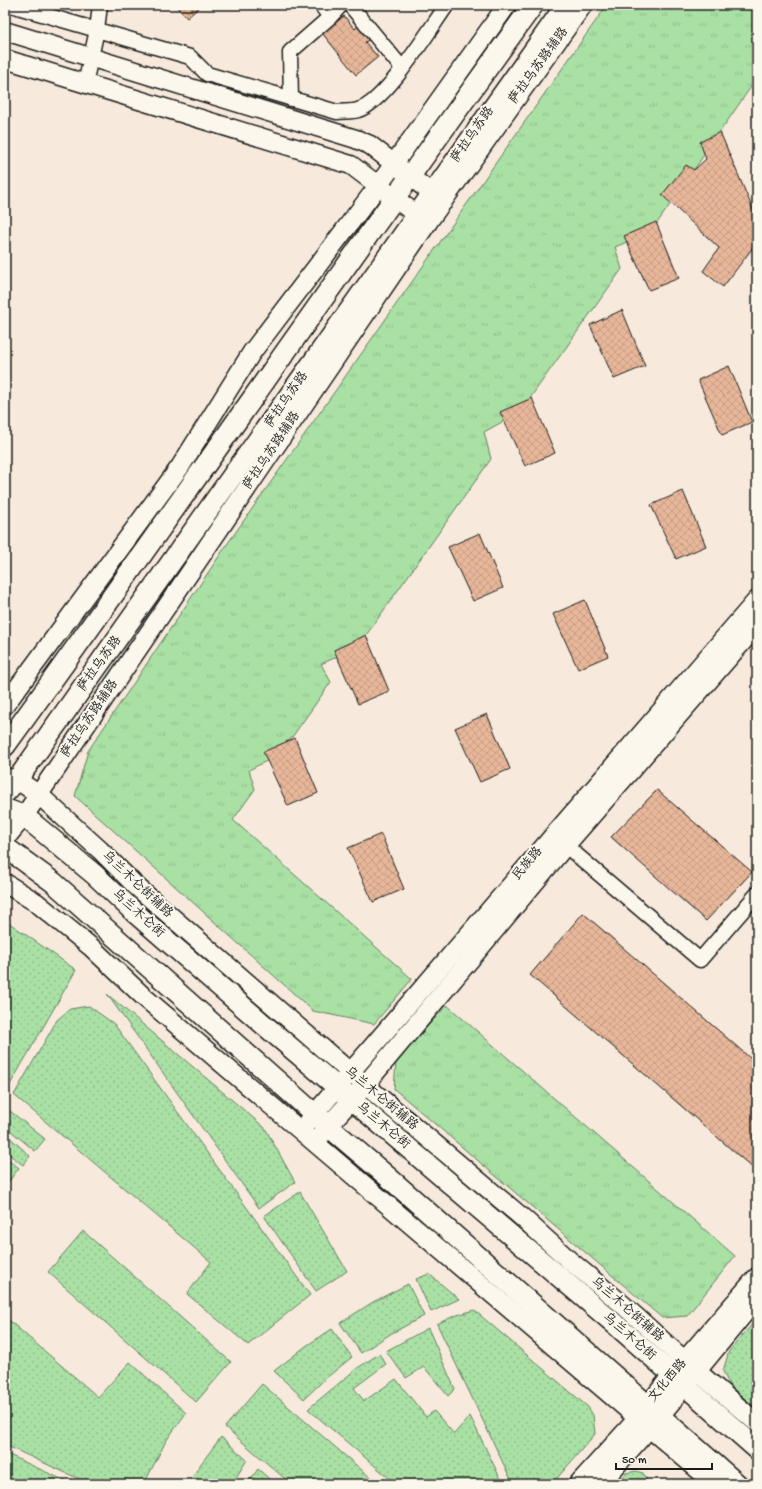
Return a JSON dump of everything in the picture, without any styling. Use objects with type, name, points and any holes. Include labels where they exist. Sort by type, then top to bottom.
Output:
[{"type":"main road","points":[[5,746],[85,636],[394,197],[533,5]]},
{"type":"main road","name":"萨拉乌苏路","points":[[9,783],[422,219],[566,5]]},
{"type":"main road","name":"乌兰木仑街","points":[[5,809],[24,816],[95,876],[140,917],[344,1094],[616,1325],[685,1373],[757,1449]]},
{"type":"main road","points":[[5,847],[53,882],[388,1178],[648,1417],[737,1484]]},
{"type":"street","points":[[11,5],[190,57],[208,74],[337,112],[359,110],[378,98],[390,86],[447,5]]},
{"type":"street","points":[[85,84],[97,30],[100,5]]},
{"type":"street","points":[[321,5],[330,17]]},
{"type":"street","points":[[291,98],[290,52],[330,17],[341,5]]},
{"type":"street","points":[[350,5],[402,68]]},
{"type":"street","points":[[5,705],[180,467],[252,352],[378,186],[507,5]]},
{"type":"street","name":"萨拉乌苏路辅路","points":[[437,198],[583,5]]},
{"type":"street","points":[[5,31],[356,139],[370,145],[393,164],[410,175],[437,198]]},
{"type":"street","points":[[5,59],[351,166],[422,219]]},
{"type":"street","name":"萨拉乌苏路辅路","points":[[5,839],[24,816],[422,219]]},
{"type":"street","name":"民族路","points":[[344,1094],[364,1085],[559,840],[757,600]]},
{"type":"street","name":"民族路","points":[[302,1130],[321,1120],[344,1094],[351,1073],[559,840],[757,625]]},
{"type":"street","name":"乌兰木仑街辅路","points":[[9,783],[38,794],[100,850],[136,886],[364,1085],[524,1219],[569,1260],[622,1304],[685,1373],[757,1423]]},
{"type":"street","points":[[559,840],[700,960],[757,894]]},
{"type":"street","points":[[5,883],[37,903],[91,947],[144,997],[317,1143],[648,1417],[715,1484]]},
{"type":"street","name":"民族路","points":[[317,1143],[321,1120]]},
{"type":"street","name":"文化西路","points":[[600,1484],[648,1417],[685,1373],[757,1277]]},
{"type":"street","name":"文化西路","points":[[685,1373],[757,1298]]},
{"type":"street","name":"文化西路","points":[[578,1484],[648,1417]]},
{"type":"green space","points":[[607,5],[757,5],[757,78],[651,232],[615,247],[622,269],[520,412],[484,432],[491,459],[357,648],[321,664],[331,682],[280,754],[249,770],[255,789],[233,820],[412,979],[374,1024],[313,1011],[75,796],[88,751],[228,543]]},
{"type":"green space","points":[[5,920],[76,970],[7,1090],[5,1088]]},
{"type":"green space","points":[[107,994],[265,1128],[295,1182],[259,1208]]},
{"type":"green space","points":[[447,1005],[735,1256],[687,1316],[662,1318],[394,1089],[396,1061]]},
{"type":"green space","points":[[89,1006],[114,1024],[310,1295],[248,1345],[187,1294],[211,1262],[14,1095],[57,1020],[70,1009]]},
{"type":"green space","points":[[5,1107],[45,1139],[35,1151],[5,1126]]},
{"type":"green space","points":[[5,1133],[30,1156],[23,1165],[5,1151]]},
{"type":"green space","points":[[5,1157],[19,1168],[9,1181],[5,1177]]},
{"type":"green space","points":[[300,1192],[347,1271],[316,1291],[264,1216]]},
{"type":"green space","points":[[83,1231],[231,1362],[196,1402],[48,1272]]},
{"type":"green space","points":[[429,1274],[459,1299],[431,1312],[416,1279]]},
{"type":"green space","points":[[408,1284],[424,1316],[392,1333],[361,1353],[340,1323],[373,1302]]},
{"type":"green space","points":[[474,1310],[588,1407],[593,1415],[595,1434],[552,1484],[513,1484],[437,1324],[454,1316]]},
{"type":"green space","points":[[5,1317],[98,1397],[130,1362],[186,1413],[166,1441],[144,1484],[90,1484],[5,1445]]},
{"type":"green space","points":[[757,1319],[757,1409],[729,1385],[723,1371],[729,1351]]},
{"type":"green space","points":[[428,1328],[455,1389],[448,1396],[424,1367],[406,1378],[386,1351]]},
{"type":"green space","points":[[332,1329],[352,1357],[325,1379],[304,1399],[274,1371],[306,1346]]},
{"type":"green space","points":[[379,1354],[386,1364],[354,1388],[364,1401],[396,1379],[426,1417],[434,1411],[454,1434],[470,1416],[503,1484],[396,1484],[308,1409],[356,1369]]},
{"type":"green space","points":[[262,1384],[378,1484],[291,1484],[225,1427]]},
{"type":"green space","points":[[221,1437],[247,1460],[232,1484],[188,1484],[200,1465]]},
{"type":"green space","points":[[5,1453],[72,1484],[5,1484]]},
{"type":"green space","points":[[258,1469],[275,1484],[247,1484]]},
{"type":"green space","points":[[636,1471],[643,1473],[649,1484],[617,1484],[626,1473]]},
{"type":"building","points":[[175,5],[202,5],[187,18]]},
{"type":"building","points":[[344,16],[355,29],[358,26],[369,40],[365,42],[378,57],[356,75],[322,33]]},
{"type":"building","points":[[720,132],[757,219],[757,249],[754,246],[723,287],[703,271],[719,248],[662,195],[686,165],[694,170],[706,159],[700,142]]},
{"type":"building","points":[[656,222],[679,278],[649,290],[624,236]]},
{"type":"building","points":[[622,310],[645,366],[614,379],[590,325]]},
{"type":"building","points":[[729,366],[752,422],[722,435],[698,380]]},
{"type":"building","points":[[532,398],[555,453],[525,466],[500,412]]},
{"type":"building","points":[[683,491],[706,546],[676,559],[651,505]]},
{"type":"building","points":[[480,533],[503,588],[473,601],[448,547]]},
{"type":"building","points":[[585,600],[608,656],[578,669],[553,614]]},
{"type":"building","points":[[366,635],[389,691],[358,704],[334,650]]},
{"type":"building","points":[[487,714],[510,769],[480,782],[455,728]]},
{"type":"building","points":[[295,738],[318,793],[288,806],[263,752]]},
{"type":"building","points":[[657,790],[752,872],[706,921],[611,837]]},
{"type":"building","points":[[381,834],[404,889],[373,902],[348,848]]},
{"type":"building","points":[[583,913],[757,1064],[757,1165],[754,1169],[530,975]]}]
